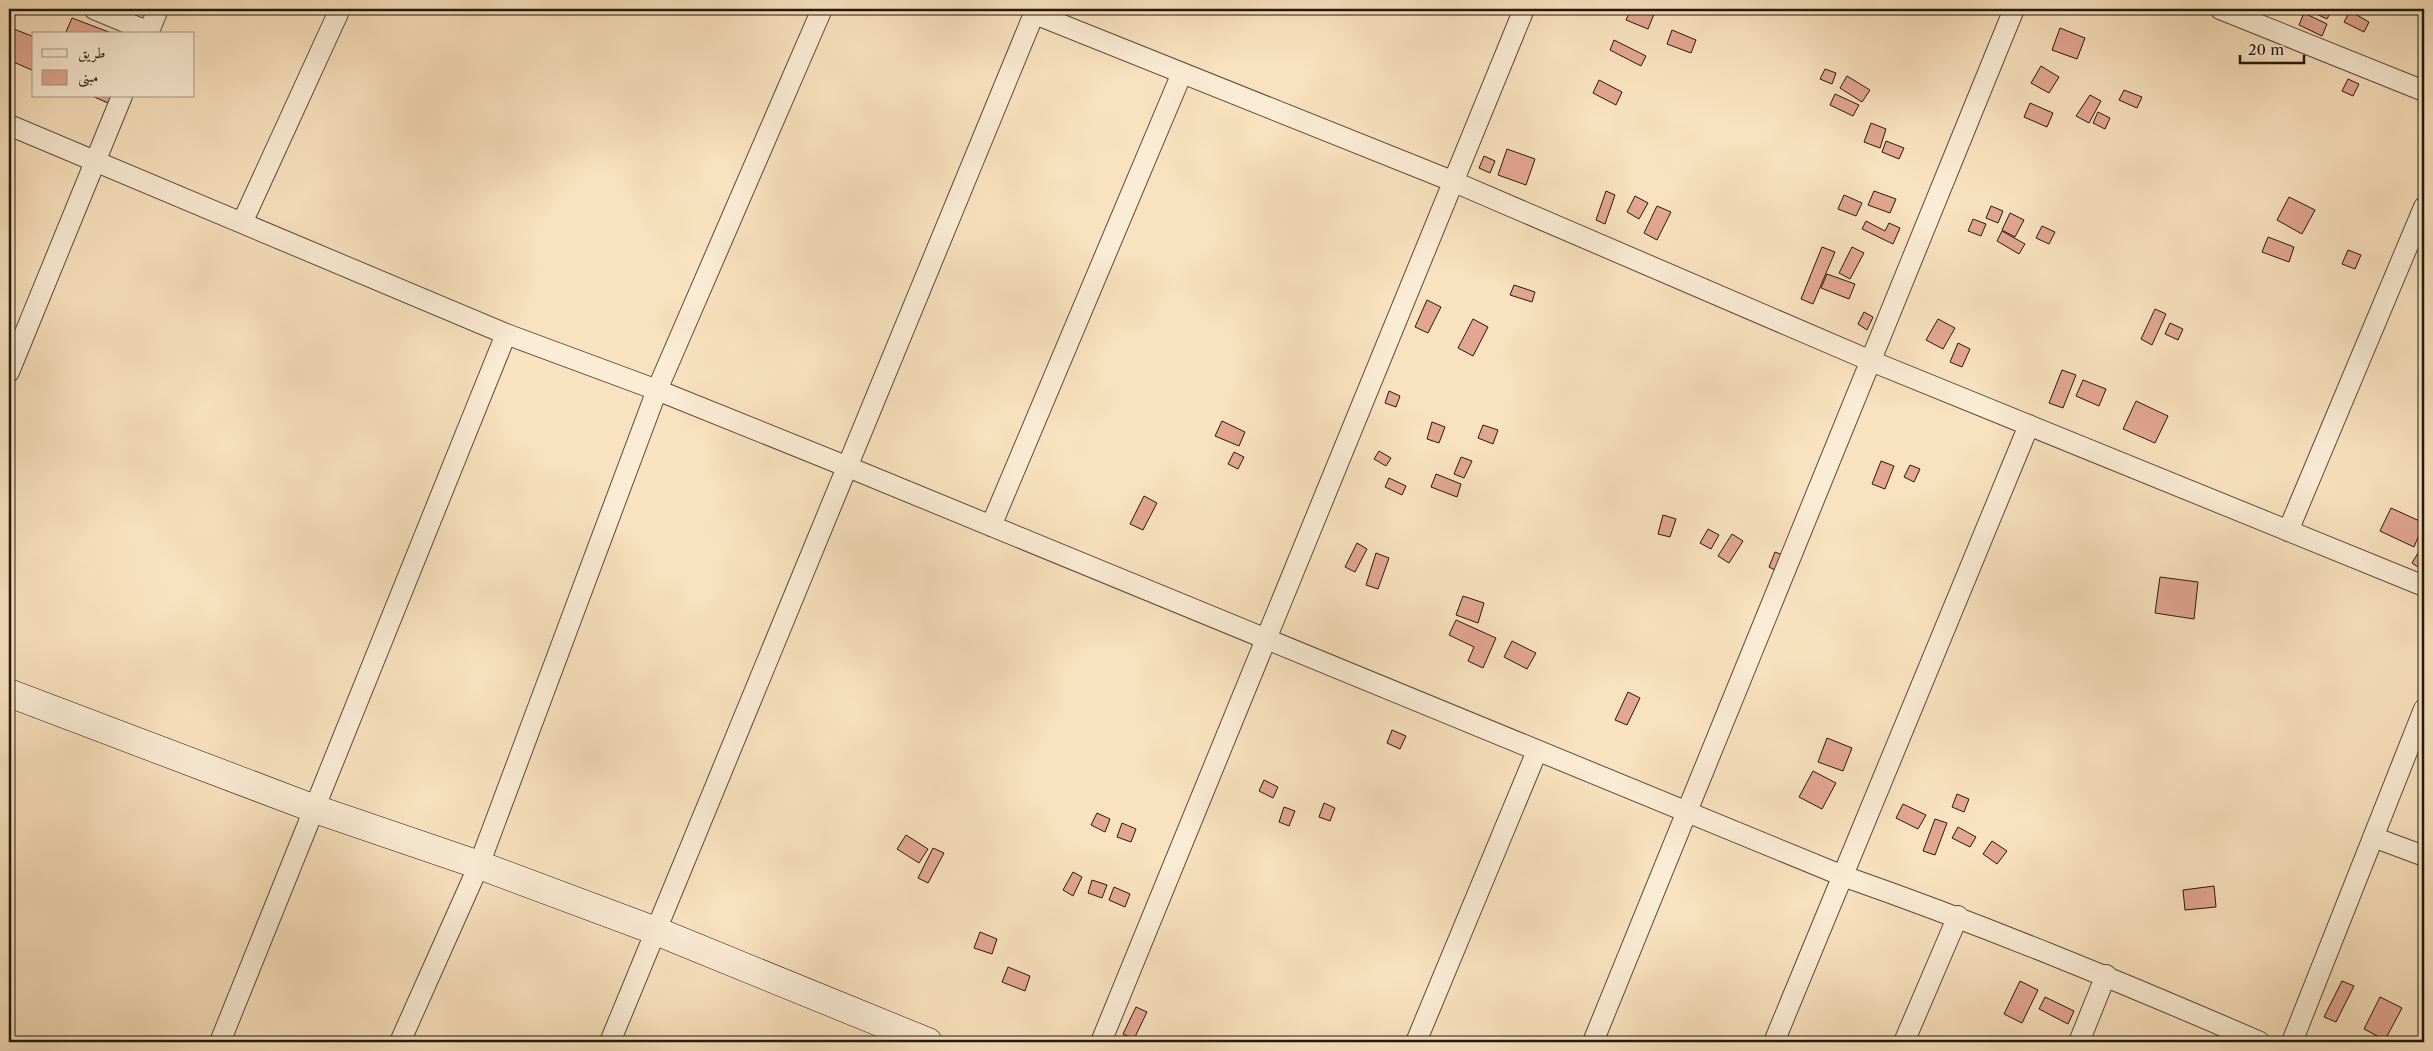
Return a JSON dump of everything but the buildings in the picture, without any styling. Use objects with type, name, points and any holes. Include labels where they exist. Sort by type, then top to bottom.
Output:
[{"type":"street","points":[[94,9],[146,32]]},
{"type":"street","points":[[148,32],[158,9]]},
{"type":"street","points":[[242,223],[340,9]]},
{"type":"street","points":[[400,1042],[479,865],[657,390],[822,9]]},
{"type":"street","points":[[1101,1042],[1268,640],[1452,181],[1524,9]]},
{"type":"street","points":[[1593,1042],[2014,9]]},
{"type":"street","points":[[2220,9],[2424,91]]},
{"type":"street","points":[[610,1042],[1035,11],[1182,73],[1452,181],[1871,360],[2424,586]]},
{"type":"street","points":[[991,526],[1182,73]]},
{"type":"street","points":[[9,372],[121,98]]},
{"type":"street","points":[[9,125],[506,334],[657,390],[848,467],[1843,876],[1958,916],[2106,975],[2260,1042]]},
{"type":"street","points":[[2288,530],[2424,207]]},
{"type":"street","points":[[220,1042],[506,334]]},
{"type":"street","points":[[1774,1042],[2029,425]]},
{"type":"street","points":[[9,693],[315,809],[479,865],[656,931],[922,1041]]},
{"type":"street","points":[[2292,1042],[2424,709]]},
{"type":"street","points":[[1416,1042],[1537,751]]},
{"type":"street","points":[[2373,837],[2424,856]]},
{"type":"street","points":[[1904,1042],[1958,916]]},
{"type":"street","points":[[2079,1042],[2106,975]]}]
